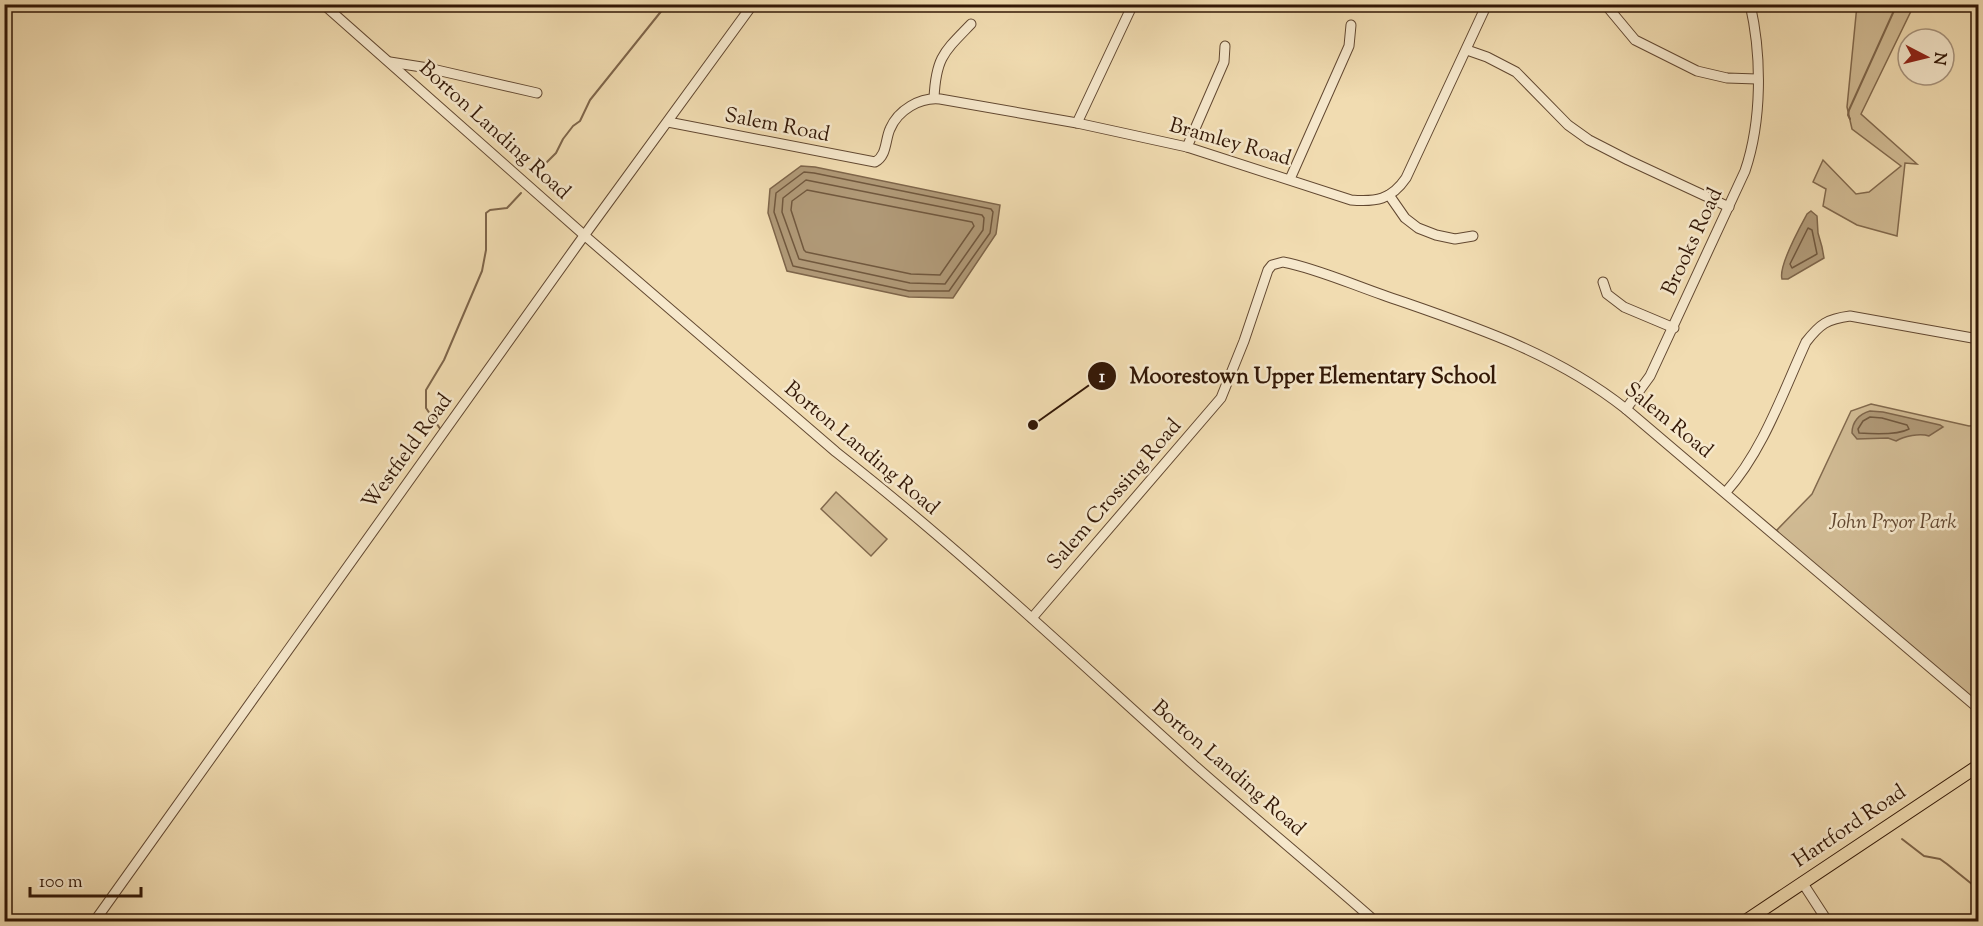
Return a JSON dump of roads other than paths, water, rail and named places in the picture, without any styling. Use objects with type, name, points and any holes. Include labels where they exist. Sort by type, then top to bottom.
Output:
[{"type":"main road","name":"Hartford Road","points":[[1743,921],[1978,766]]},
{"type":"street","name":"Borton Landing Road","points":[[323,4],[584,235],[1032,618],[1196,766],[1376,921]]},
{"type":"street","name":"Westfield Road","points":[[94,921],[584,235],[753,4]]},
{"type":"street","points":[[1077,123],[1133,4]]},
{"type":"street","points":[[1473,236],[1455,239],[1418,228],[1405,218],[1389,195],[1407,178],[1487,4]]},
{"type":"street","points":[[1605,4],[1635,40],[1697,71],[1727,78],[1757,79]]},
{"type":"street","name":"Brooks Road","points":[[1626,409],[1650,376],[1746,171],[1752,151],[1757,108],[1756,45],[1750,4]]},
{"type":"street","points":[[934,98],[936,71],[941,56],[971,24]]},
{"type":"street","points":[[1290,180],[1349,46],[1351,25]]},
{"type":"street","points":[[1187,147],[1224,62],[1225,46]]},
{"type":"street","points":[[1467,50],[1487,57],[1516,72],[1568,125],[1588,140],[1729,207]]},
{"type":"street","points":[[388,61],[537,93]]},
{"type":"street","name":"Salem Road","points":[[668,122],[872,163],[880,160],[890,129],[897,117],[909,107],[934,98]]},
{"type":"street","name":"Bramley Road","points":[[934,98],[1077,123],[1187,147],[1352,200],[1371,201],[1389,195]]},
{"type":"street","name":"Salem Road","points":[[1278,262],[1311,270],[1522,345],[1579,375],[1626,409],[1726,492],[1978,708]]},
{"type":"street","name":"Salem Crossing Road","points":[[1032,618],[1221,398],[1269,270],[1278,262]]},
{"type":"street","points":[[1603,282],[1607,294],[1624,307],[1674,328]]},
{"type":"street","points":[[1726,492],[1757,449],[1806,342],[1817,328],[1832,318],[1850,316],[1978,339]]},
{"type":"street","points":[[1802,882],[1828,921]]},
{"type":"water","points":[[801,166],[1000,205],[996,234],[953,298],[909,297],[787,271],[768,213],[770,189]]},
{"type":"water","points":[[1811,211],[1817,216],[1818,233],[1824,258],[1788,279],[1782,279],[1783,265],[1790,246],[1807,214]]},
{"type":"water","points":[[1870,411],[1883,412],[1943,427],[1929,436],[1912,436],[1896,441],[1888,438],[1857,439],[1852,433],[1855,422],[1859,416]]},
{"type":"waterway","points":[[535,174],[556,153],[563,139],[580,121],[590,100],[667,4]]},
{"type":"waterway","points":[[1850,119],[1849,110],[1897,4]]},
{"type":"waterway","points":[[441,430],[426,408],[426,390],[444,360],[482,271],[486,250],[486,213],[490,210],[507,208],[521,193]]},
{"type":"waterway","points":[[1902,839],[1924,856],[1940,859],[1978,889]]},
{"type":"place","name":"Moorestown Upper Elementary School","points":[[1033,425]]},
{"type":"park label","name":"John Pryor Park","points":[[1893,523]]}]
